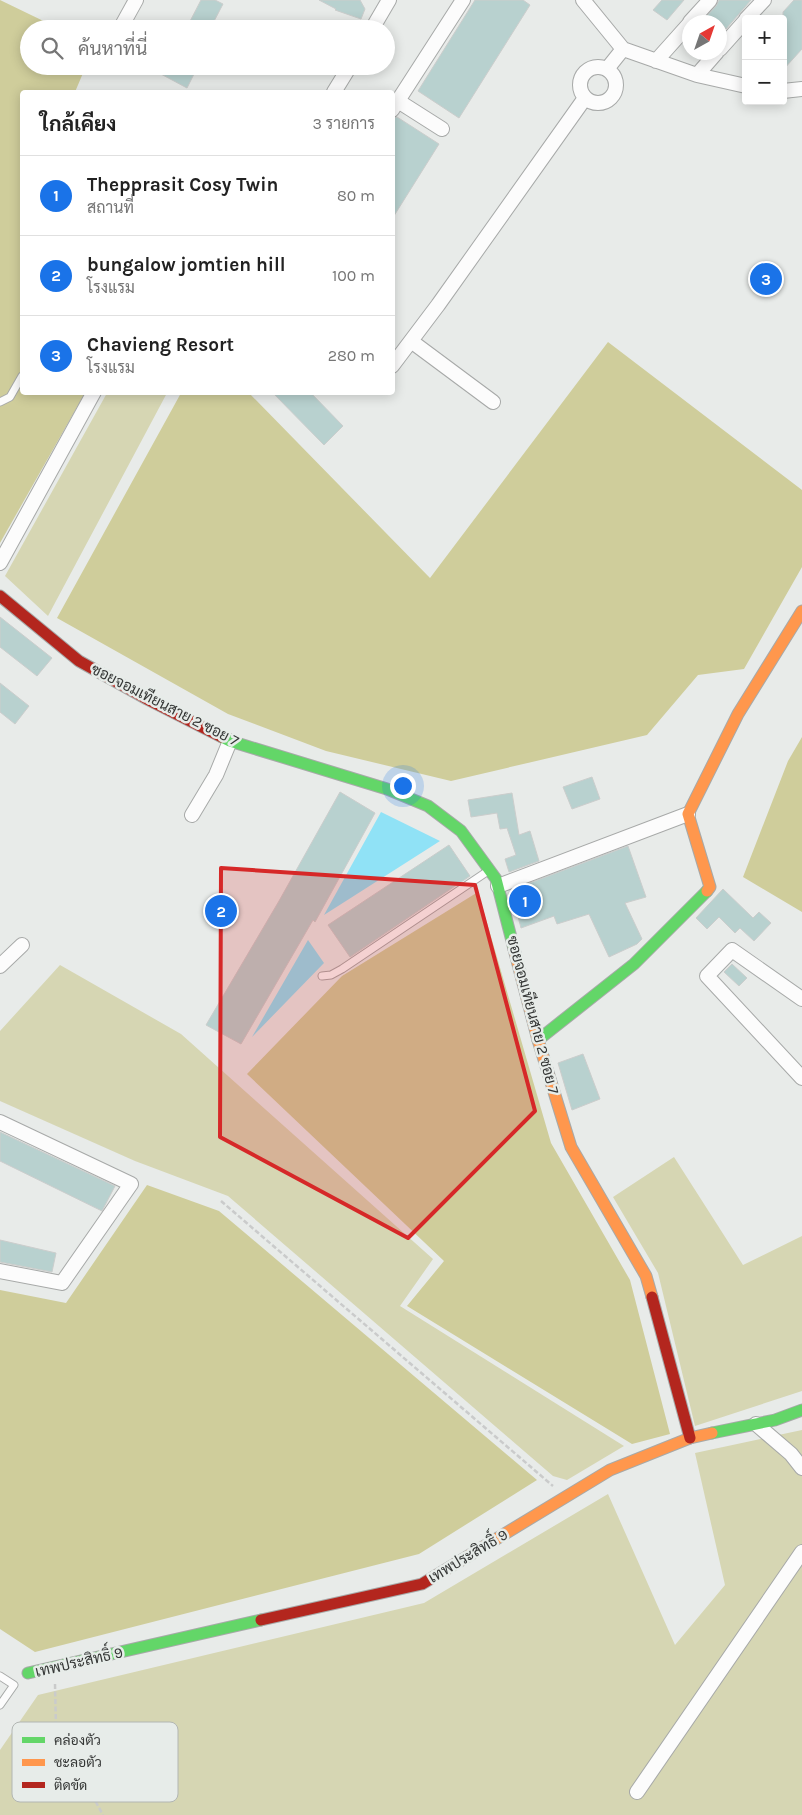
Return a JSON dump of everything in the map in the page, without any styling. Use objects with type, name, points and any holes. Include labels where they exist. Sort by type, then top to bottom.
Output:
[{"type":"street","points":[[125,20],[136,0]]},
{"type":"street","points":[[377,20],[389,0]]},
{"type":"street","points":[[442,129],[395,105],[463,0]]},
{"type":"street","points":[[584,0],[623,49],[697,76],[742,85]]},
{"type":"street","points":[[697,15],[710,0]]},
{"type":"street","points":[[750,15],[764,0]]},
{"type":"street","points":[[727,42],[742,24]]},
{"type":"street","points":[[656,61],[682,32]]},
{"type":"street","points":[[608,69],[623,49]]},
{"type":"street","points":[[697,76],[710,60]]},
{"type":"street","points":[[596,66],[608,69],[615,78],[613,96],[603,103],[596,103],[585,98],[580,88],[585,71],[596,66]]},
{"type":"street","points":[[335,90],[344,75]]},
{"type":"street","points":[[787,91],[802,89]]},
{"type":"street","points":[[395,362],[585,98]]},
{"type":"street","points":[[411,341],[493,402]]},
{"type":"street","points":[[0,562],[92,395]]},
{"type":"street","name":"ซอยจอมเทียนสาย 2 ซอย 7","points":[[0,596],[79,662],[147,699],[230,741],[387,789],[428,806],[462,831],[496,879],[538,1040],[571,1147],[646,1276],[690,1438]]},
{"type":"street","points":[[498,886],[688,814],[738,714],[802,611]]},
{"type":"street","points":[[192,815],[216,775],[230,741]]},
{"type":"street","points":[[538,1040],[634,964],[710,888],[688,814]]},
{"type":"street","points":[[0,966],[22,945]]},
{"type":"street","points":[[802,999],[732,950],[707,976],[802,1078]]},
{"type":"street","points":[[0,1122],[132,1184],[62,1284],[0,1271]]},
{"type":"street","name":"เทพประสิทธิ์ 9","points":[[28,1673],[422,1584],[610,1470],[690,1438],[775,1420],[802,1410]]},
{"type":"street","points":[[756,1424],[791,1454],[802,1468]]},
{"type":"street","points":[[638,1792],[802,1552]]},
{"type":"lane","points":[[0,402],[10,397],[20,380]]},
{"type":"lane","points":[[322,976],[331,975],[342,969],[490,870]]},
{"type":"lane","points":[[0,1676],[14,1685],[0,1705]]},
{"type":"path","points":[[221,1201],[566,1497]]},
{"type":"path","points":[[55,1667],[56,1722]]},
{"type":"path","points":[[96,1802],[103,1815]]},
{"type":"highlighted area","points":[[221,868],[475,885],[535,1111],[408,1238],[220,1137]]},
{"type":"green space","points":[[106,395],[166,395],[48,616],[5,576]]},
{"type":"green space","points":[[60,965],[181,1034],[433,1259],[400,1306],[624,1446],[567,1480],[553,1476],[228,1196],[135,1161],[0,1101],[0,1031]]},
{"type":"green space","points":[[674,1157],[743,1265],[802,1236],[802,1391],[695,1426],[658,1273],[613,1197]]},
{"type":"green space","points":[[802,1430],[802,1815],[0,1815],[0,1750],[12,1733],[12,1802],[178,1802],[178,1722],[19,1722],[38,1695],[424,1603],[608,1494],[675,1645],[725,1585],[695,1453]]},
{"type":"shaded area","points":[[0,0],[41,20],[20,20],[20,75],[82,75],[76,90],[20,90],[20,395],[84,395],[0,543]]},
{"type":"shaded area","points":[[608,342],[802,490],[802,567],[744,669],[698,675],[647,735],[451,781],[326,751],[228,714],[57,618],[180,395],[251,395],[430,578]]},
{"type":"shaded area","points":[[802,737],[802,912],[743,877],[788,761]]},
{"type":"shaded area","points":[[478,892],[551,1143],[630,1280],[670,1434],[632,1444],[407,1306],[444,1261],[247,1074],[342,976]]},
{"type":"shaded area","points":[[147,1185],[219,1211],[537,1480],[419,1554],[35,1652],[0,1629],[0,1290],[66,1303]]},
{"type":"water","points":[[381,812],[440,841],[324,915]]},
{"type":"water","points":[[308,940],[324,963],[252,1037]]},
{"type":"building","points":[[201,0],[215,0],[223,4],[215,20],[191,20]]},
{"type":"building","points":[[319,0],[360,0],[365,9],[361,19],[335,10]]},
{"type":"building","points":[[475,0],[523,0],[530,5],[459,118],[418,91]]},
{"type":"building","points":[[662,0],[684,0],[667,20],[653,10]]},
{"type":"building","points":[[719,0],[751,0],[727,28],[727,15],[708,15]]},
{"type":"building","points":[[794,0],[802,0],[802,49],[787,66],[787,15],[783,15],[783,12]]},
{"type":"building","points":[[163,75],[194,75],[187,88]]},
{"type":"building","points":[[397,117],[439,144],[395,214],[395,118]]},
{"type":"building","points":[[275,395],[313,395],[343,426],[324,445]]},
{"type":"building","points":[[0,617],[52,658],[37,676],[0,647]]},
{"type":"building","points":[[0,683],[29,706],[15,724],[0,712]]},
{"type":"building","points":[[592,777],[600,799],[572,809],[563,787]]},
{"type":"building","points":[[340,792],[375,813],[315,922],[313,920],[241,1044],[206,1025]]},
{"type":"building","points":[[512,793],[519,835],[530,831],[539,861],[509,872],[505,859],[516,855],[507,828],[500,829],[497,813],[471,817],[468,800]]},
{"type":"building","points":[[449,845],[470,876],[350,957],[328,925]]},
{"type":"building","points":[[628,846],[646,897],[625,903],[642,939],[637,944],[609,957],[589,914],[557,924],[554,916],[521,928],[511,890]]},
{"type":"building","points":[[723,889],[753,918],[759,912],[771,923],[754,941],[740,928],[735,933],[719,917],[707,929],[696,918]]},
{"type":"building","points":[[732,964],[747,978],[739,986],[724,972]]},
{"type":"building","points":[[583,1054],[600,1099],[572,1110],[558,1063]]},
{"type":"building","points":[[0,1132],[115,1186],[102,1211],[0,1161]]},
{"type":"building","points":[[0,1240],[56,1253],[52,1272],[0,1262]]},
{"type":"traffic: fast","points":[[222,737],[387,789],[428,806],[461,831],[496,879],[514,949]]},
{"type":"traffic: fast","points":[[538,1040],[634,964],[707,891]]},
{"type":"traffic: fast","points":[[712,1433],[775,1420],[802,1410]]},
{"type":"traffic: fast","points":[[28,1673],[261,1620]]},
{"type":"traffic: slow","points":[[707,891],[710,887],[688,814],[738,714],[802,611]]},
{"type":"traffic: slow","points":[[514,949],[538,1040],[571,1147],[646,1276],[652,1297]]},
{"type":"traffic: slow","points":[[450,1567],[610,1470],[690,1438],[712,1433]]},
{"type":"traffic: jam","points":[[0,596],[79,661],[147,699],[222,737]]},
{"type":"traffic: jam","points":[[652,1297],[690,1438]]},
{"type":"traffic: jam","points":[[261,1620],[422,1584],[450,1567]]},
{"type":"place","name":"Chavieng Resort","points":[[766,279]]},
{"type":"place","name":"Thepprasit Cosy Twin","points":[[525,901]]},
{"type":"place","name":"bungalow jomtien hill","points":[[221,911]]}]
